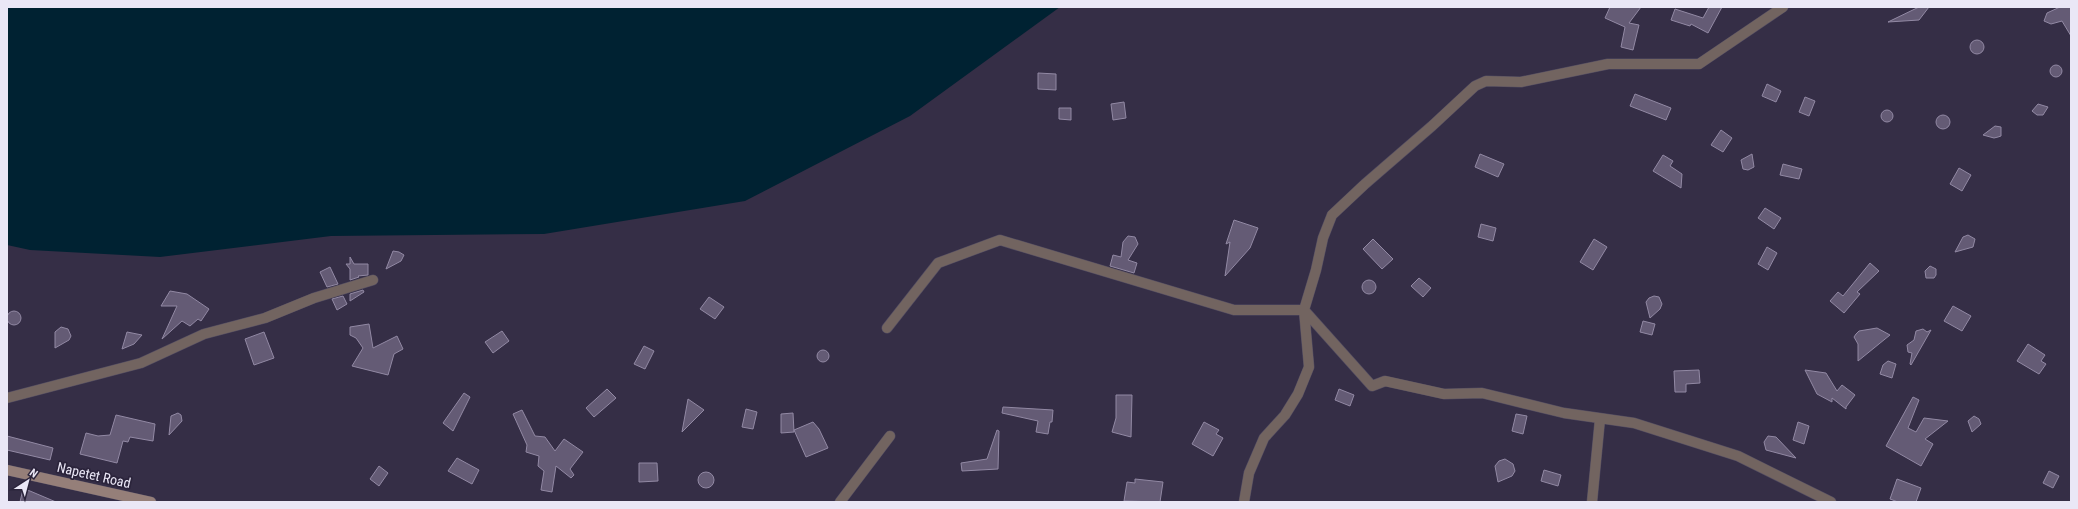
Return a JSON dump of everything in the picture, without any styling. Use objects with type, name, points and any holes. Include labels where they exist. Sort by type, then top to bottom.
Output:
[{"type":"main road","name":"Napetet Road","points":[[7,470],[151,502]]},
{"type":"street","points":[[1244,502],[1249,473],[1264,438],[1285,415],[1298,394],[1309,367],[1304,310],[1316,270],[1323,238],[1332,215],[1365,184],[1432,126],[1475,86],[1486,81],[1521,82],[1608,64],[1699,64],[1783,7]]},
{"type":"street","points":[[887,328],[938,263],[1000,240],[1234,310],[1304,310],[1372,386],[1385,381],[1444,394],[1482,393],[1600,419],[1634,423],[1738,456],[1831,502]]},
{"type":"street","points":[[7,398],[141,362],[204,334],[265,318],[314,298],[373,280]]},
{"type":"street","points":[[1592,502],[1600,419]]},
{"type":"street","points":[[840,502],[890,436]]},
{"type":"water","points":[[7,7],[1060,7],[910,116],[745,201],[544,234],[331,236],[160,257],[30,250],[7,245]]},
{"type":"building","points":[[1610,7],[1641,7],[1629,23],[1639,25],[1633,50],[1621,47],[1625,27],[1605,18]]},
{"type":"building","points":[[1709,7],[1722,7],[1708,33],[1691,24],[1690,26],[1671,20],[1675,9],[1703,18]]},
{"type":"building","points":[[1919,7],[1929,7],[1919,20],[1888,22]]},
{"type":"building","points":[[2060,7],[2071,7],[2071,36],[2062,21],[2051,24],[2044,21],[2047,13]]},
{"type":"building","points":[[1977,40],[1982,42],[1984,47],[1982,52],[1977,54],[1972,52],[1970,47],[1972,42]]},
{"type":"building","points":[[2054,65],[2058,65],[2062,71],[2058,77],[2054,77],[2050,73],[2050,69]]},
{"type":"building","points":[[1038,73],[1056,74],[1056,90],[1038,89]]},
{"type":"building","points":[[1767,84],[1781,91],[1776,102],[1762,96]]},
{"type":"building","points":[[1635,94],[1671,108],[1666,120],[1630,106]]},
{"type":"building","points":[[1805,97],[1815,101],[1809,116],[1799,112]]},
{"type":"building","points":[[1124,102],[1126,118],[1113,120],[1111,104]]},
{"type":"building","points":[[2038,104],[2048,107],[2043,115],[2037,115],[2032,111]]},
{"type":"building","points":[[1059,108],[1071,108],[1071,120],[1059,119]]},
{"type":"building","points":[[1885,110],[1889,110],[1893,116],[1889,122],[1885,122],[1881,118],[1881,114]]},
{"type":"building","points":[[1943,115],[1948,117],[1950,122],[1948,127],[1943,129],[1938,127],[1936,122],[1938,117]]},
{"type":"building","points":[[1995,126],[2001,127],[2001,136],[1994,138],[1983,135]]},
{"type":"building","points":[[1721,130],[1732,138],[1723,152],[1711,145]]},
{"type":"building","points":[[1480,154],[1504,164],[1498,177],[1475,167]]},
{"type":"building","points":[[1752,154],[1754,167],[1748,170],[1743,169],[1741,160]]},
{"type":"building","points":[[1663,155],[1673,161],[1670,166],[1682,174],[1681,188],[1653,171]]},
{"type":"building","points":[[1783,164],[1802,169],[1799,179],[1780,175]]},
{"type":"building","points":[[1959,168],[1971,175],[1962,191],[1950,184]]},
{"type":"building","points":[[1765,208],[1781,218],[1774,229],[1758,218]]},
{"type":"building","points":[[1234,220],[1258,228],[1250,248],[1225,276],[1230,242],[1226,244]]},
{"type":"building","points":[[1481,224],[1496,228],[1493,241],[1478,237]]},
{"type":"building","points":[[1968,235],[1975,239],[1973,247],[1955,252],[1963,237]]},
{"type":"building","points":[[1128,236],[1135,237],[1138,244],[1128,260],[1137,263],[1134,273],[1110,266],[1113,255],[1121,257],[1123,242]]},
{"type":"building","points":[[1373,239],[1393,259],[1382,269],[1363,249]]},
{"type":"building","points":[[1594,239],[1607,247],[1593,270],[1580,262]]},
{"type":"building","points":[[1767,247],[1777,253],[1768,270],[1758,264]]},
{"type":"building","points":[[393,251],[404,255],[401,261],[386,269]]},
{"type":"building","points":[[350,257],[354,264],[368,264],[368,275],[358,276],[359,277],[350,280],[350,269],[346,264],[350,264]]},
{"type":"building","points":[[1870,263],[1879,271],[1857,292],[1860,294],[1844,313],[1830,301],[1838,292],[1843,296]]},
{"type":"building","points":[[1930,266],[1936,269],[1936,275],[1934,278],[1926,278],[1925,271]]},
{"type":"building","points":[[330,267],[338,284],[327,287],[320,272]]},
{"type":"building","points":[[1419,278],[1431,288],[1423,297],[1411,286]]},
{"type":"building","points":[[1369,280],[1374,282],[1376,287],[1374,292],[1369,294],[1364,292],[1362,287],[1364,282]]},
{"type":"building","points":[[363,290],[364,292],[350,301],[350,294]]},
{"type":"building","points":[[170,291],[187,294],[209,309],[201,321],[198,319],[190,326],[182,321],[162,339],[177,306],[161,306]]},
{"type":"building","points":[[343,296],[347,304],[337,310],[332,299]]},
{"type":"building","points":[[1654,296],[1659,297],[1662,304],[1660,309],[1650,318],[1646,302],[1649,298]]},
{"type":"building","points":[[709,297],[724,307],[715,319],[700,309]]},
{"type":"building","points":[[1953,306],[1971,316],[1962,331],[1944,321]]},
{"type":"building","points":[[11,311],[17,311],[21,315],[21,321],[17,325],[11,325],[7,321],[7,315]]},
{"type":"building","points":[[1643,321],[1655,324],[1652,335],[1640,332]]},
{"type":"building","points":[[369,324],[373,348],[397,336],[403,349],[394,354],[388,375],[352,366],[363,348],[356,338],[350,335],[350,327]]},
{"type":"building","points":[[61,327],[68,329],[71,336],[69,340],[55,348],[55,332]]},
{"type":"building","points":[[1877,328],[1890,335],[1858,361],[1858,344],[1854,337],[1859,331]]},
{"type":"building","points":[[1923,329],[1927,332],[1931,330],[1911,365],[1912,353],[1908,352],[1907,345],[1914,340],[1916,331]]},
{"type":"building","points":[[502,331],[509,341],[493,353],[485,342]]},
{"type":"building","points":[[127,332],[142,335],[134,344],[122,349]]},
{"type":"building","points":[[264,332],[274,358],[254,365],[245,339]]},
{"type":"building","points":[[2028,344],[2045,355],[2041,361],[2046,364],[2039,374],[2017,361]]},
{"type":"building","points":[[644,346],[654,351],[645,369],[634,364]]},
{"type":"building","points":[[821,350],[825,350],[829,356],[825,362],[821,362],[817,358],[817,354]]},
{"type":"building","points":[[1888,361],[1896,364],[1892,378],[1880,374],[1883,365]]},
{"type":"building","points":[[1699,370],[1700,383],[1686,384],[1686,392],[1675,392],[1674,371]]},
{"type":"building","points":[[1805,370],[1826,373],[1837,391],[1842,385],[1855,395],[1846,409],[1832,398],[1832,402],[1817,394]]},
{"type":"building","points":[[607,389],[616,398],[594,417],[586,408]]},
{"type":"building","points":[[1339,389],[1354,395],[1350,406],[1335,400]]},
{"type":"building","points":[[464,393],[470,397],[453,431],[443,423]]},
{"type":"building","points":[[1116,395],[1132,395],[1131,437],[1112,432],[1116,418]]},
{"type":"building","points":[[1913,397],[1919,400],[1908,428],[1916,432],[1924,418],[1948,421],[1925,439],[1933,444],[1921,466],[1886,446]]},
{"type":"building","points":[[688,399],[704,410],[682,432]]},
{"type":"building","points":[[1003,407],[1053,410],[1052,422],[1050,422],[1048,434],[1036,432],[1038,421],[1002,413]]},
{"type":"building","points":[[746,409],[757,412],[753,429],[742,427]]},
{"type":"building","points":[[522,410],[535,436],[545,437],[555,451],[564,439],[583,452],[570,469],[574,475],[571,478],[556,466],[552,492],[541,490],[544,471],[538,466],[539,456],[526,452],[527,445],[513,414]]},
{"type":"building","points":[[178,413],[181,415],[182,421],[169,435],[171,416]]},
{"type":"building","points":[[793,413],[794,432],[781,433],[781,414]]},
{"type":"building","points":[[1516,414],[1527,416],[1523,434],[1512,431]]},
{"type":"building","points":[[116,415],[155,424],[153,441],[130,437],[128,442],[123,441],[117,463],[80,454],[86,433],[98,436],[110,435]]},
{"type":"building","points":[[1974,416],[1979,419],[1981,424],[1972,432],[1968,421]]},
{"type":"building","points":[[813,422],[819,429],[828,448],[806,457],[794,430]]},
{"type":"building","points":[[1204,422],[1219,430],[1216,434],[1223,438],[1213,456],[1192,444]]},
{"type":"building","points":[[1798,422],[1809,426],[1804,444],[1793,440]]},
{"type":"building","points":[[997,430],[999,431],[998,469],[962,471],[961,463],[987,459]]},
{"type":"building","points":[[7,436],[53,448],[50,460],[7,450]]},
{"type":"building","points":[[1768,436],[1776,437],[1796,458],[1766,450],[1764,442]]},
{"type":"building","points":[[457,458],[479,470],[472,484],[448,471]]},
{"type":"building","points":[[1505,459],[1513,464],[1515,471],[1512,476],[1498,482],[1495,466],[1499,461]]},
{"type":"building","points":[[639,463],[657,463],[658,481],[639,482]]},
{"type":"building","points":[[379,466],[388,473],[379,486],[370,479]]},
{"type":"building","points":[[1544,470],[1561,475],[1558,486],[1541,481]]},
{"type":"building","points":[[2049,471],[2059,476],[2053,488],[2043,483]]},
{"type":"building","points":[[703,472],[709,472],[714,477],[712,486],[709,488],[703,488],[698,483],[698,477]]},
{"type":"building","points":[[1135,479],[1163,482],[1160,502],[1124,501],[1127,482],[1135,483]]},
{"type":"building","points":[[1897,479],[1921,488],[1916,502],[1898,502],[1890,499]]},
{"type":"building","points":[[23,489],[30,491],[56,502],[20,502]]}]
